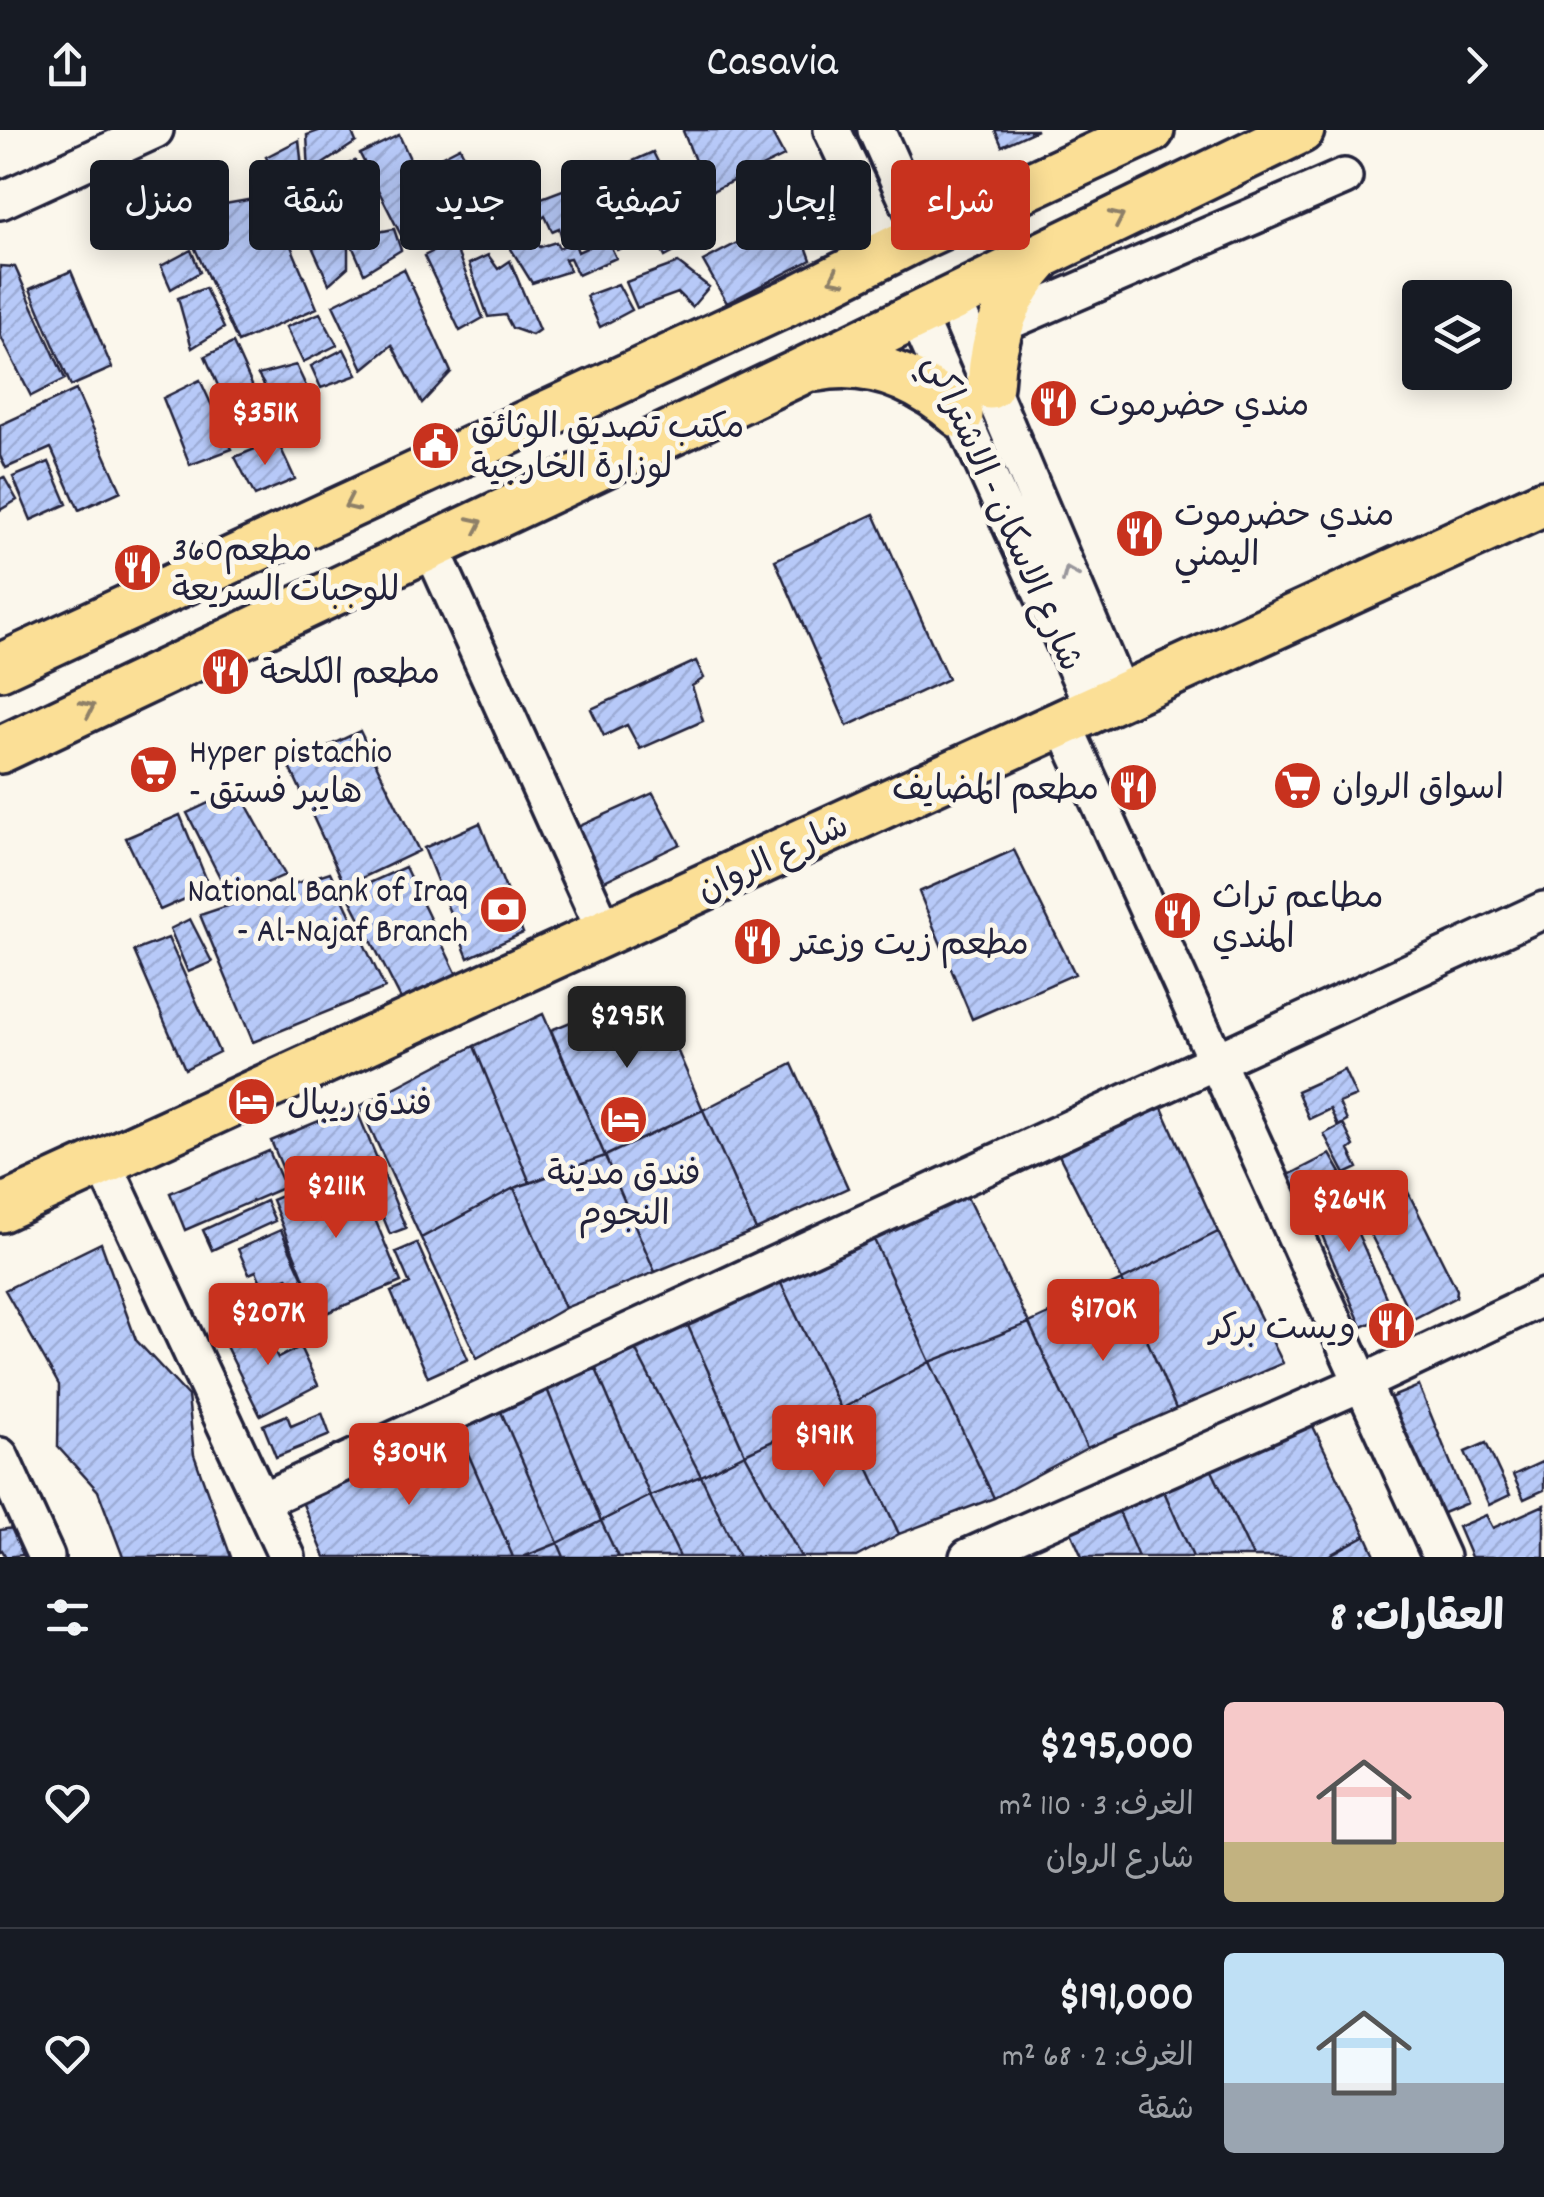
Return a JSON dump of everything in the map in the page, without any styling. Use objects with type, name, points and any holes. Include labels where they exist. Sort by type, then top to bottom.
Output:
[{"type":"main road","points":[[1030,186],[1151,130]]},
{"type":"main road","points":[[0,750],[1301,130]]},
{"type":"main road","points":[[0,667],[786,303],[892,250]]},
{"type":"main road","points":[[800,372],[828,366],[858,366],[913,381],[938,396],[975,401],[1010,298],[1048,250]]},
{"type":"main road","points":[[613,383],[642,447]]},
{"type":"main road","name":"شارع الروان","points":[[0,1209],[1544,503]]},
{"type":"street","points":[[0,200],[156,130]]},
{"type":"street","points":[[832,130],[891,220]]},
{"type":"street","points":[[876,130],[891,186]]},
{"type":"street","points":[[998,326],[1344,177]]},
{"type":"street","name":"شارع الاسكان - الاشتراكي","points":[[934,307],[975,401],[1093,709],[1216,1061],[1441,1557]]},
{"type":"street","points":[[430,545],[606,932]]},
{"type":"street","points":[[261,1501],[1544,910]]},
{"type":"street","points":[[103,1162],[287,1557]]},
{"type":"street","points":[[968,1557],[1362,1382],[1544,1296]]},
{"type":"street","points":[[0,1456],[46,1557]]},
{"type":"building","points":[[321,130],[351,130],[356,142],[329,160],[308,160],[307,135]]},
{"type":"building","points":[[770,130],[784,156],[776,160],[736,160],[736,179],[716,189],[716,160],[695,160],[683,131]]},
{"type":"building","points":[[995,130],[1037,130],[1002,146]]},
{"type":"building","points":[[399,135],[411,160],[400,160],[400,233],[380,194],[380,160],[363,160],[360,154]]},
{"type":"building","points":[[299,140],[301,160],[266,157]]},
{"type":"building","points":[[460,147],[466,160],[435,160]]},
{"type":"building","points":[[653,152],[657,160],[635,160]]},
{"type":"building","points":[[561,191],[561,235],[559,228],[552,231],[545,216],[541,219],[541,198]]},
{"type":"building","points":[[249,200],[249,250],[293,250],[317,308],[238,342],[196,250],[229,250],[229,203]]},
{"type":"building","points":[[394,229],[401,250],[364,273],[354,250],[380,250],[380,232]]},
{"type":"building","points":[[556,242],[561,250],[612,250],[616,258],[578,275],[570,258],[565,259],[570,271],[532,283],[512,250],[541,250]]},
{"type":"building","points":[[736,244],[736,250],[807,250],[811,260],[727,303],[703,261]]},
{"type":"building","points":[[191,250],[200,272],[171,289],[161,266]]},
{"type":"building","points":[[314,250],[348,250],[348,267],[329,284]]},
{"type":"building","points":[[436,250],[457,250],[483,318],[460,331],[424,256]]},
{"type":"building","points":[[488,255],[498,269],[510,261],[539,330],[532,335],[512,328],[505,315],[488,317],[469,264]]},
{"type":"building","points":[[678,263],[709,287],[692,307],[678,293],[637,308],[626,282]]},
{"type":"building","points":[[0,266],[15,267],[65,379],[31,396],[0,335]]},
{"type":"building","points":[[404,269],[451,372],[422,403],[392,345],[363,369],[333,305]]},
{"type":"building","points":[[71,271],[112,368],[71,386],[30,289]]},
{"type":"building","points":[[618,284],[632,310],[600,327],[586,296]]},
{"type":"building","points":[[205,288],[224,328],[192,348],[178,298]]},
{"type":"building","points":[[320,313],[337,345],[303,362],[286,327]]},
{"type":"building","points":[[233,343],[266,416],[238,431],[205,356]]},
{"type":"building","points":[[344,349],[357,375],[321,388],[311,366]]},
{"type":"building","points":[[296,365],[313,401],[282,415],[258,375]]},
{"type":"building","points":[[200,380],[232,449],[190,465],[163,398]]},
{"type":"building","points":[[76,390],[121,491],[79,510],[51,448],[6,468],[0,456],[0,425]]},
{"type":"building","points":[[277,440],[295,479],[255,496],[235,457]]},
{"type":"building","points":[[49,462],[67,504],[31,520],[13,477]]},
{"type":"building","points":[[4,477],[17,500],[0,510],[0,479]]},
{"type":"building","points":[[874,514],[948,679],[847,726],[775,560]]},
{"type":"building","points":[[696,661],[704,678],[692,686],[703,721],[640,749],[627,725],[604,736],[591,709]]},
{"type":"building","points":[[360,731],[419,851],[345,886],[289,765]]},
{"type":"building","points":[[238,789],[285,875],[231,899],[187,813]]},
{"type":"building","points":[[653,793],[680,844],[600,883],[573,829]]},
{"type":"building","points":[[180,815],[210,888],[160,910],[126,838]]},
{"type":"building","points":[[480,823],[523,933],[468,958],[424,848]]},
{"type":"building","points":[[1014,850],[1075,974],[972,1019],[919,892]]},
{"type":"building","points":[[405,867],[458,977],[404,1005],[347,893]]},
{"type":"building","points":[[330,872],[385,988],[253,1042],[200,915]]},
{"type":"building","points":[[190,919],[212,962],[188,972],[170,929]]},
{"type":"building","points":[[168,938],[219,1052],[185,1069],[134,951]]},
{"type":"building","points":[[651,989],[703,1110],[605,1156],[551,1030]]},
{"type":"building","points":[[543,1014],[605,1156],[530,1183],[474,1046]]},
{"type":"building","points":[[474,1046],[530,1183],[421,1238],[360,1106]]},
{"type":"building","points":[[792,1064],[848,1188],[756,1230],[703,1110]]},
{"type":"building","points":[[1344,1070],[1356,1096],[1339,1103],[1347,1121],[1338,1126],[1330,1109],[1309,1119],[1297,1091]]},
{"type":"building","points":[[1158,1099],[1218,1232],[1122,1280],[1055,1147]]},
{"type":"building","points":[[355,1106],[406,1228],[390,1234],[360,1161],[292,1190],[271,1141]]},
{"type":"building","points":[[703,1110],[756,1230],[655,1272],[605,1156]]},
{"type":"building","points":[[1343,1124],[1354,1146],[1349,1150],[1358,1168],[1345,1174],[1324,1134]]},
{"type":"building","points":[[269,1151],[285,1187],[185,1230],[170,1193]]},
{"type":"building","points":[[1330,1154],[1341,1173],[1297,1196],[1287,1176]]},
{"type":"building","points":[[605,1156],[655,1272],[565,1308],[514,1188]]},
{"type":"building","points":[[353,1166],[401,1282],[319,1316],[272,1200]]},
{"type":"building","points":[[1401,1178],[1457,1290],[1456,1297],[1413,1319],[1354,1201]]},
{"type":"building","points":[[1335,1182],[1393,1313],[1362,1327],[1305,1196]]},
{"type":"building","points":[[514,1188],[565,1308],[477,1358],[421,1238]]},
{"type":"building","points":[[963,1189],[1029,1323],[930,1362],[871,1233]]},
{"type":"building","points":[[266,1201],[275,1221],[212,1250],[203,1230]]},
{"type":"building","points":[[281,1230],[304,1281],[291,1286],[287,1277],[263,1287],[256,1271],[249,1274],[238,1249]]},
{"type":"building","points":[[1218,1232],[1283,1363],[1176,1409],[1122,1280]]},
{"type":"building","points":[[871,1233],[930,1362],[841,1409],[776,1273]]},
{"type":"building","points":[[101,1243],[136,1340],[188,1396],[194,1455],[231,1557],[123,1557],[98,1491],[58,1447],[59,1385],[5,1290]]},
{"type":"building","points":[[417,1243],[468,1359],[428,1377],[391,1292],[410,1284],[396,1252]]},
{"type":"building","points":[[776,1273],[841,1409],[745,1454],[685,1319]]},
{"type":"building","points":[[1122,1280],[1176,1409],[1087,1448],[1029,1323]]},
{"type":"building","points":[[258,1319],[278,1358],[300,1347],[318,1385],[260,1415],[222,1338]]},
{"type":"building","points":[[685,1319],[745,1454],[701,1476],[632,1343]]},
{"type":"building","points":[[1029,1323],[1087,1448],[994,1498],[930,1362]]},
{"type":"building","points":[[632,1343],[701,1476],[650,1496],[596,1369]]},
{"type":"building","points":[[930,1362],[994,1498],[899,1534],[841,1409]]},
{"type":"building","points":[[596,1369],[650,1496],[601,1521],[545,1384]]},
{"type":"building","points":[[545,1384],[601,1521],[558,1543],[499,1407]]},
{"type":"building","points":[[1419,1386],[1467,1503],[1436,1516],[1387,1399]]},
{"type":"building","points":[[499,1407],[558,1543],[523,1557],[513,1557],[457,1428]]},
{"type":"building","points":[[841,1409],[899,1534],[856,1557],[801,1557],[745,1454]]},
{"type":"building","points":[[322,1413],[330,1435],[276,1457],[263,1425],[287,1415],[291,1426]]},
{"type":"building","points":[[1308,1416],[1366,1535],[1326,1557],[1253,1557],[1206,1458]]},
{"type":"building","points":[[457,1428],[513,1557],[325,1557],[300,1497]]},
{"type":"building","points":[[1486,1443],[1510,1495],[1489,1505],[1465,1452]]},
{"type":"building","points":[[745,1454],[801,1557],[739,1557],[701,1476]]},
{"type":"building","points":[[1206,1458],[1253,1557],[1193,1557],[1159,1480]]},
{"type":"building","points":[[1544,1461],[1544,1490],[1524,1499],[1513,1475]]},
{"type":"building","points":[[701,1476],[739,1557],[680,1557],[650,1496]]},
{"type":"building","points":[[1159,1480],[1193,1557],[1138,1557],[1114,1500]]},
{"type":"building","points":[[650,1496],[680,1557],[618,1557],[601,1521]]},
{"type":"building","points":[[1114,1500],[1138,1557],[1082,1557],[1067,1523]]},
{"type":"building","points":[[1544,1505],[1544,1557],[1471,1557],[1458,1527],[1486,1515],[1493,1528]]},
{"type":"building","points":[[601,1521],[618,1557],[564,1557],[558,1543]]},
{"type":"building","points":[[13,1528],[23,1555],[6,1557],[0,1551],[0,1530]]},
{"type":"building","points":[[1366,1535],[1376,1557],[1326,1557]]},
{"type":"building","points":[[558,1543],[564,1557],[523,1557]]},
{"type":"place","name":"مندي حضرموت","points":[[1054,403]]},
{"type":"place","name":"مكتب تصديق الوثائق لوزارة الخارجية","points":[[436,445]]},
{"type":"place","name":"مندي حضرموت اليمني","points":[[1139,533]]},
{"type":"place","name":"مطعم360 للوجبات السريعة","points":[[137,568]]},
{"type":"place","name":"مطعم الكلحة","points":[[225,671]]},
{"type":"place","name":"Hyper pistachio - هايبر فستق","points":[[154,770]]},
{"type":"place","name":"اسواق الروان","points":[[1297,786]]},
{"type":"place","name":"مطعم المضايف","points":[[1134,787]]},
{"type":"place","name":"National Bank of Iraq - Al-Najaf Branch","points":[[503,909]]},
{"type":"place","name":"مطاعم تراث المندي","points":[[1177,915]]},
{"type":"place","name":"مطعم زيت وزعتر","points":[[757,942]]},
{"type":"place","name":"فندق ريبال","points":[[252,1102]]},
{"type":"place","name":"فندق مدينة النجوم","points":[[624,1120]]},
{"type":"place","name":"ويست بركر","points":[[1391,1326]]}]
